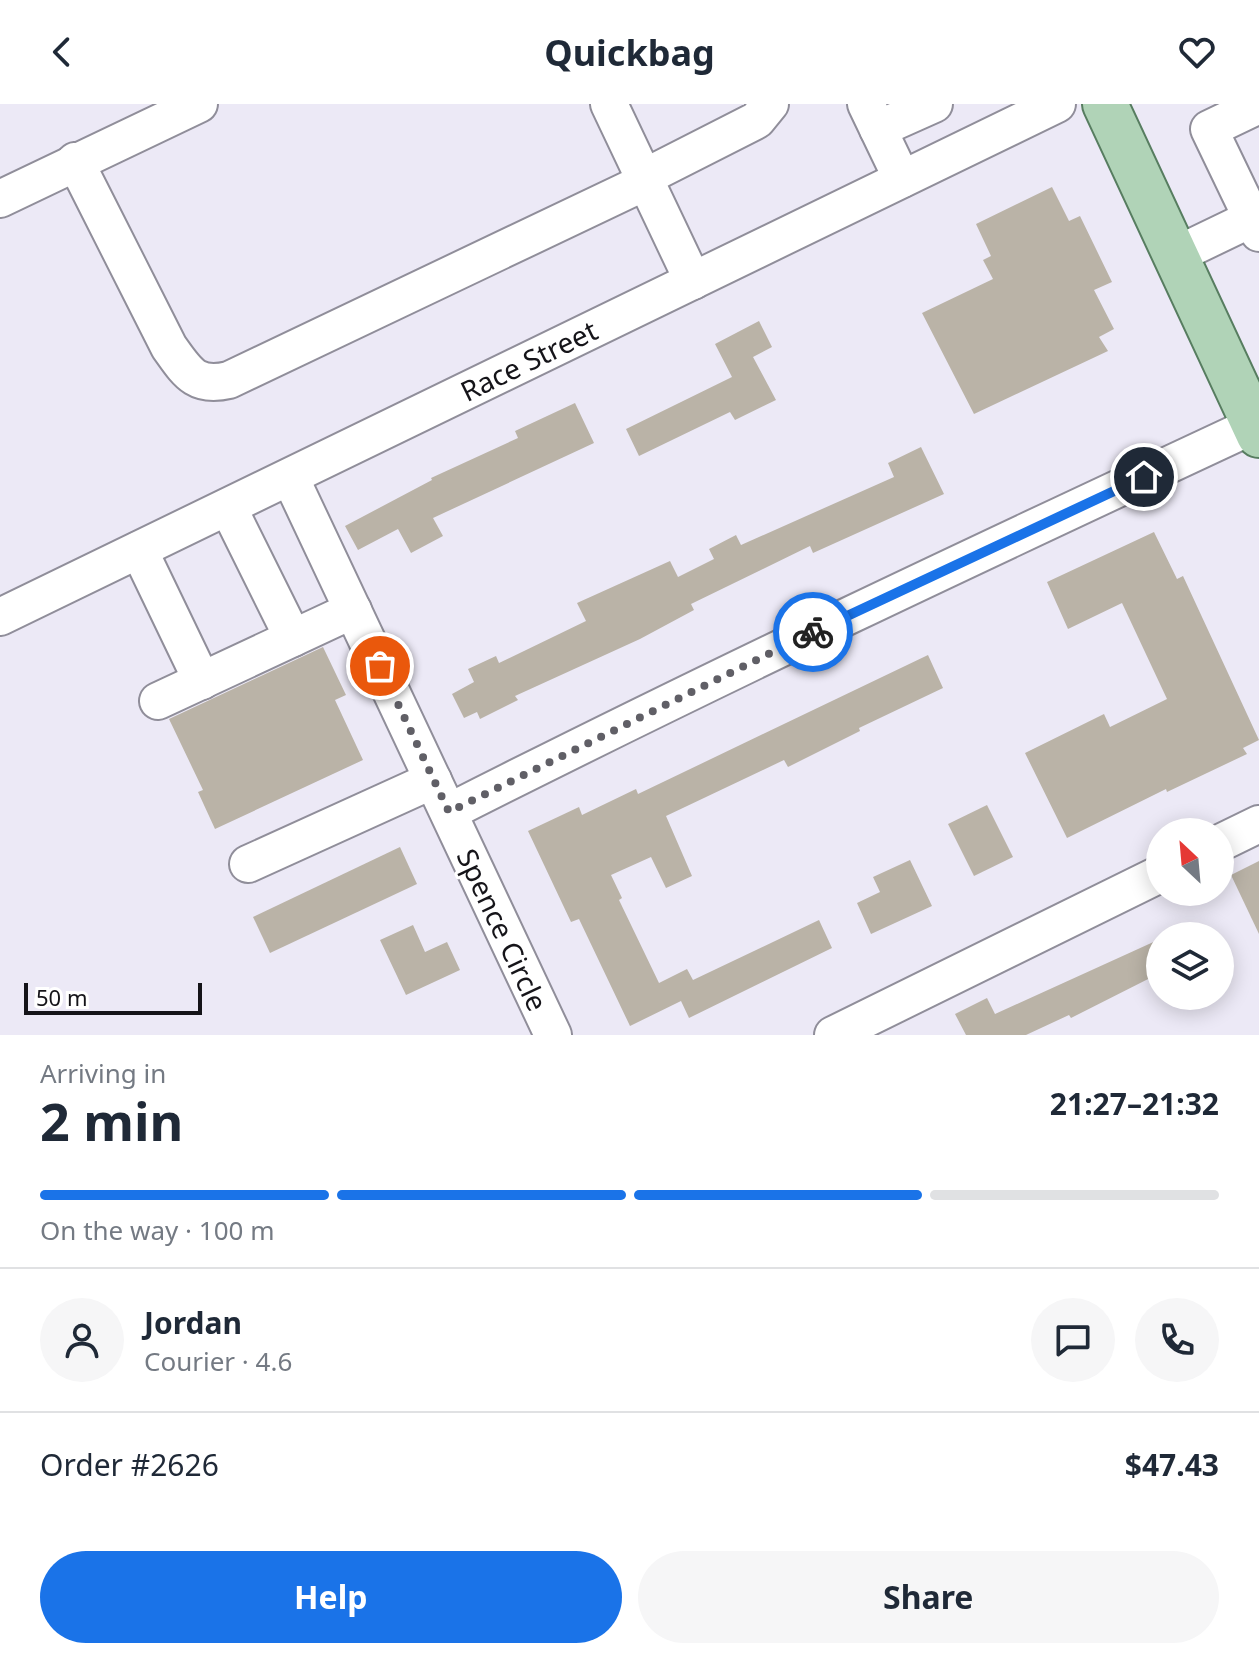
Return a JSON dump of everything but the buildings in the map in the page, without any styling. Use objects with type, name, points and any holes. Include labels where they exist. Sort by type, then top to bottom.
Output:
[{"type":"main road","points":[[1105,104],[1257,430]]},
{"type":"street","points":[[0,199],[199,104]]},
{"type":"street","points":[[609,104],[693,281]]},
{"type":"street","points":[[75,161],[169,347],[189,374],[210,384],[229,380],[646,179],[757,120],[770,104]]},
{"type":"street","points":[[902,179],[872,117],[934,104]]},
{"type":"street","name":"Race Street","points":[[0,617],[1057,104]]},
{"type":"street","points":[[1176,255],[1257,222],[1209,129],[1259,105]]},
{"type":"street","points":[[248,864],[441,796],[813,632],[1257,430]]},
{"type":"street","name":"Spence Circle","points":[[290,477],[553,1035]]},
{"type":"street","points":[[228,507],[293,638]]},
{"type":"street","points":[[139,550],[202,681]]},
{"type":"street","points":[[158,701],[353,610]]},
{"type":"street","points":[[1234,836],[1259,824]]},
{"type":"street","points":[[833,1035],[1146,881]]},
{"type":"way so far","points":[[380,666],[449,812],[813,632]]},
{"type":"route","points":[[813,632],[1144,477]]}]
